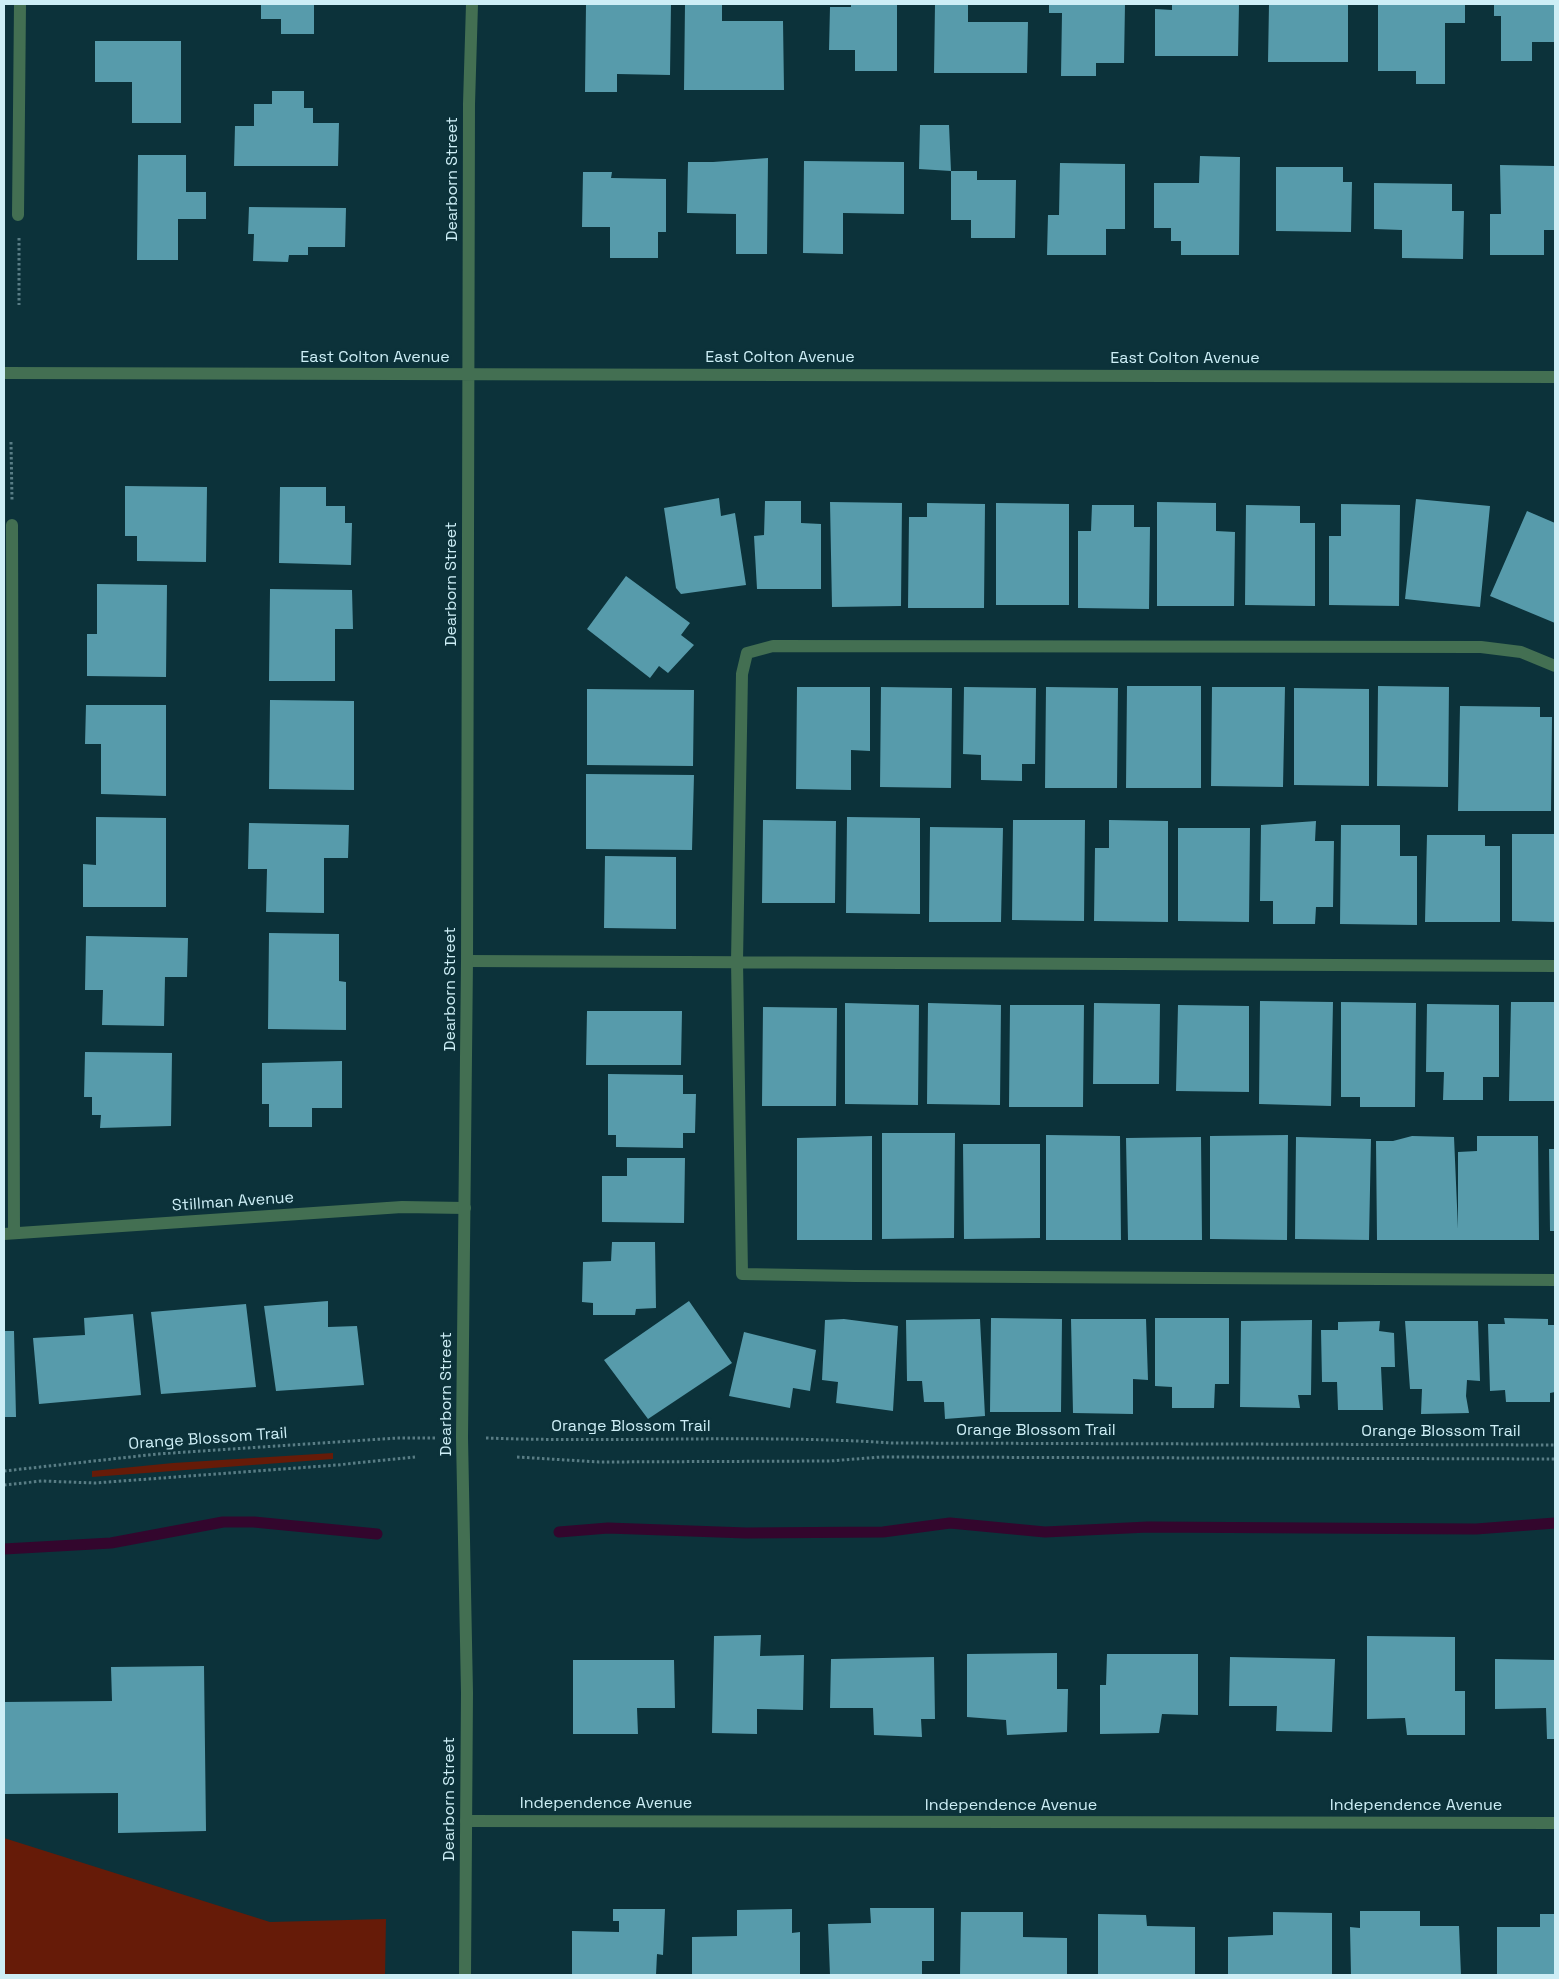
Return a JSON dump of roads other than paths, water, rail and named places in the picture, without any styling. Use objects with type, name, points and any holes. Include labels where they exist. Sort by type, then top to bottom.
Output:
[{"type":"street","points":[[18,215],[20,4]]},
{"type":"street","name":"Dearborn Street","points":[[465,1975],[467,1693],[462,1437],[467,961],[469,104],[472,4]]},
{"type":"street","name":"East Colton Avenue","points":[[4,373],[1555,377]]},
{"type":"street","points":[[9,1233],[12,525]]},
{"type":"street","points":[[1555,666],[1522,652],[1481,648],[773,646],[747,653],[742,674],[737,961],[742,1274],[1555,1280]]},
{"type":"street","points":[[467,961],[1555,966]]},
{"type":"street","name":"Stillman Avenue","points":[[9,1233],[402,1207],[465,1208]]},
{"type":"street","name":"Independence Avenue","points":[[466,1821],[1555,1823]]},
{"type":"waterway","points":[[4,1549],[111,1543],[223,1522],[254,1522],[377,1534]]},
{"type":"waterway","points":[[559,1532],[608,1528],[746,1533],[883,1532],[950,1523],[1045,1532],[1148,1527],[1476,1529],[1555,1523]]}]
